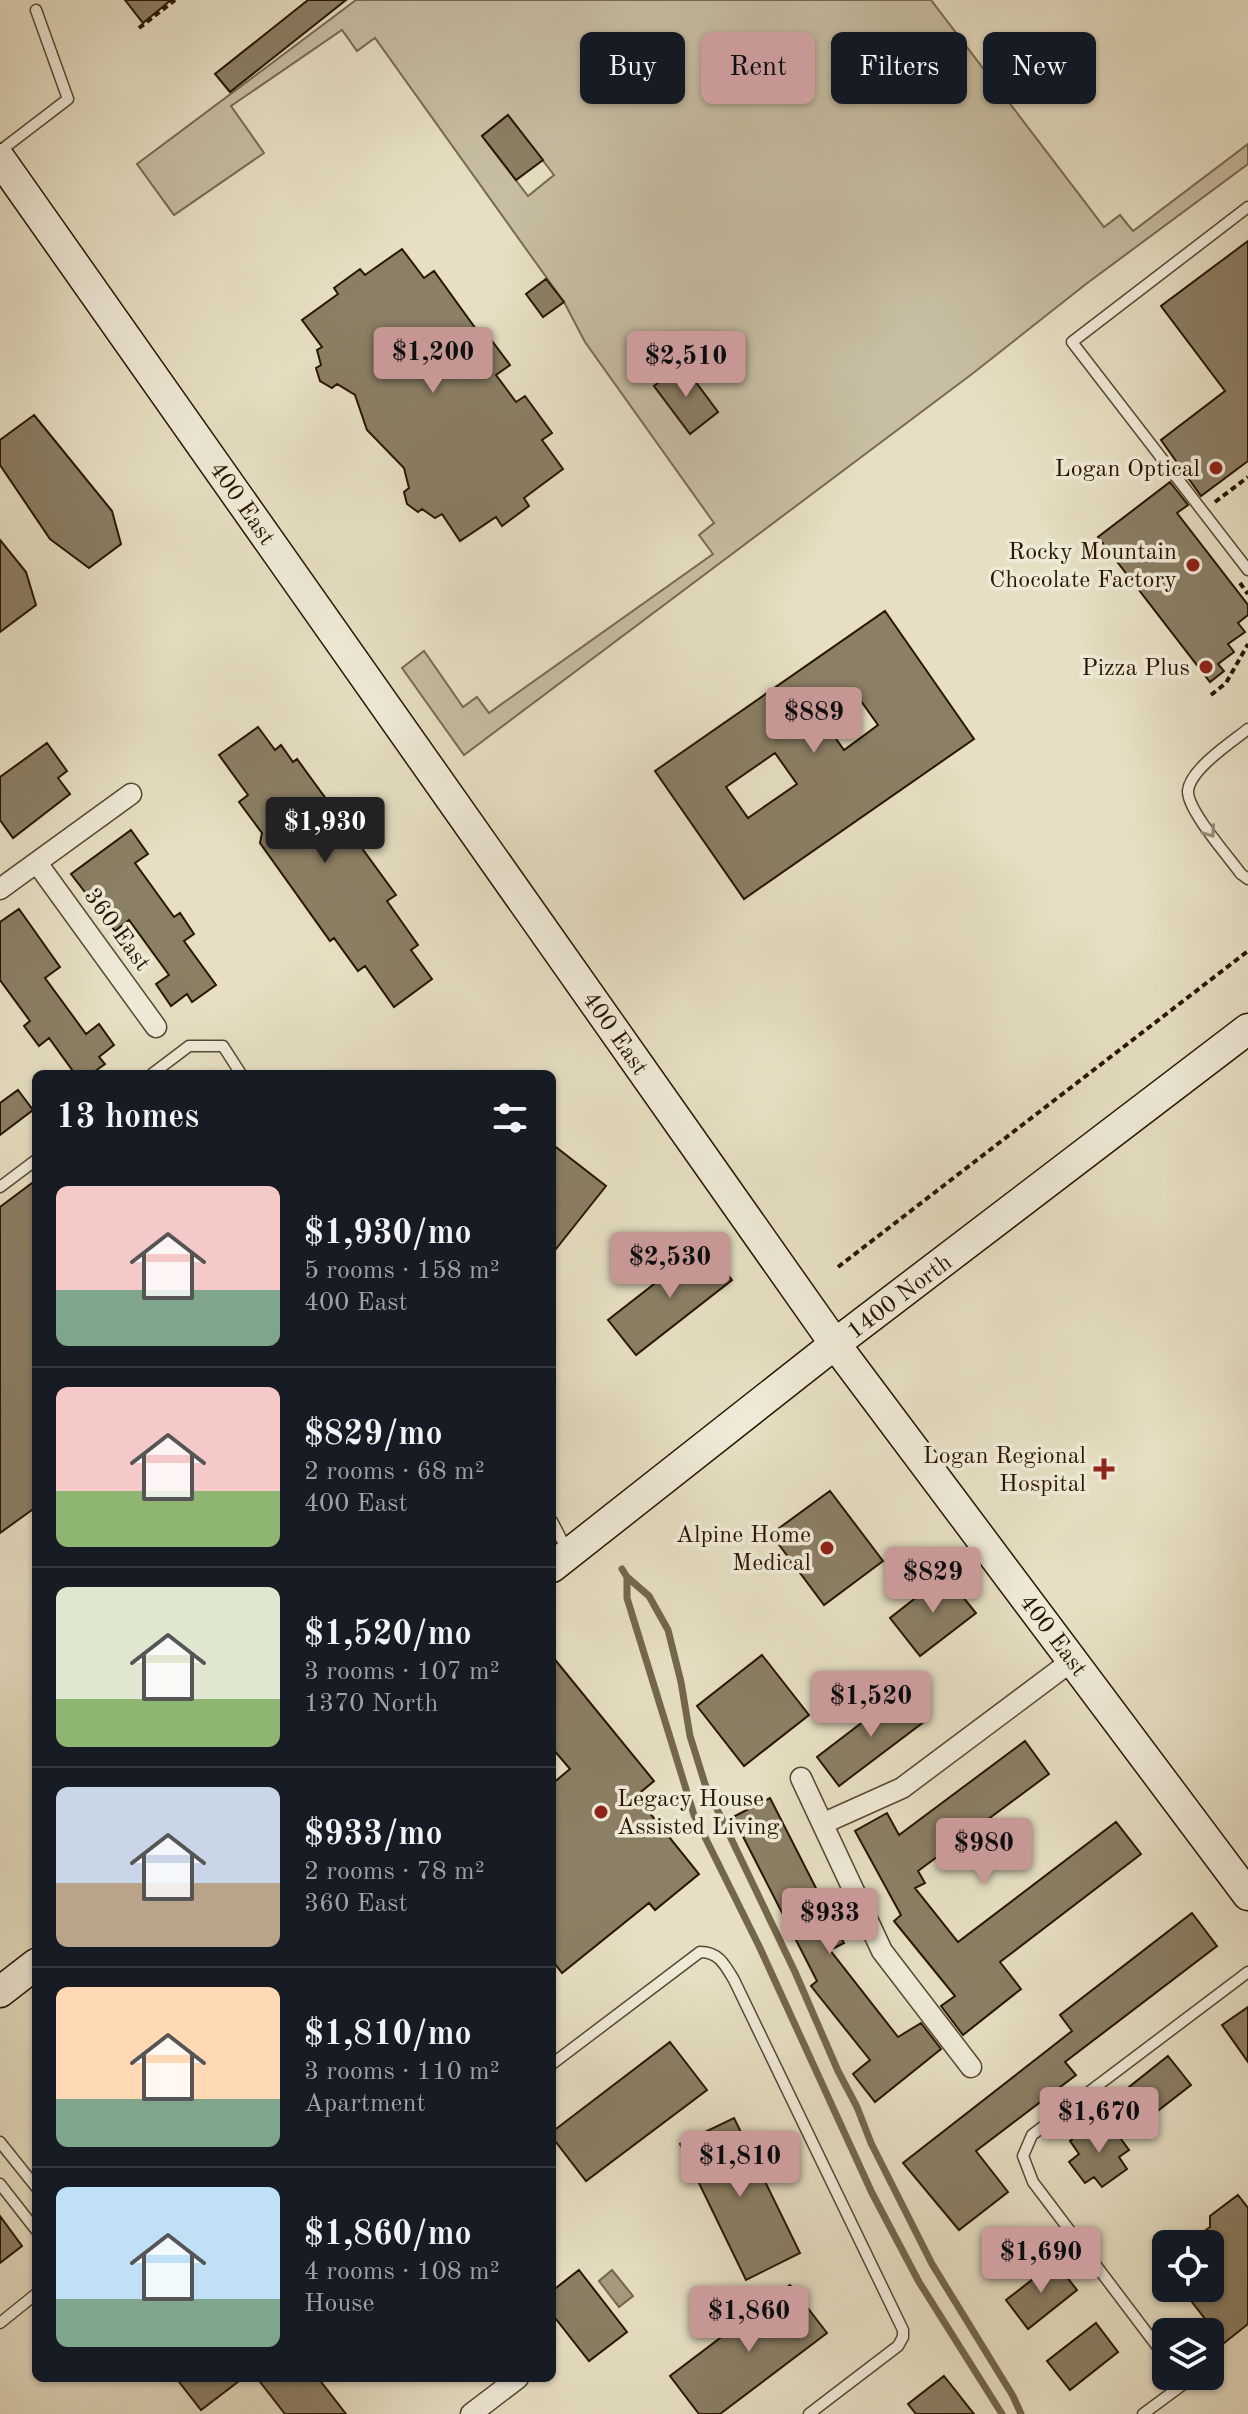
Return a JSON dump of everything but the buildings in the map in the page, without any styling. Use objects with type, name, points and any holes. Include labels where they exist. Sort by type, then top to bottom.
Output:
[{"type":"street","name":"400 East","points":[[0,159],[835,1344],[1248,1895]]},
{"type":"street","points":[[0,889],[131,794]]},
{"type":"street","name":"360 East","points":[[37,863],[156,1027]]},
{"type":"street","name":"1400 North","points":[[561,1560],[835,1344],[1248,1029]]},
{"type":"street","points":[[824,1823],[902,1788],[1073,1660]]},
{"type":"street","points":[[801,1778],[882,1951],[971,2067]]},
{"type":"street","points":[[0,1992],[32,1967]]},
{"type":"street","points":[[471,2414],[513,2382]]},
{"type":"lane","points":[[0,151],[68,99],[36,10]]},
{"type":"lane","points":[[1248,207],[1072,342],[1248,570]]},
{"type":"lane","points":[[1248,729],[1213,756],[1193,778],[1188,790],[1190,804],[1241,874],[1248,879]]},
{"type":"lane","points":[[157,1070],[189,1046],[223,1046],[238,1070]]},
{"type":"lane","points":[[0,1187],[32,1163]]},
{"type":"lane","points":[[556,1538],[561,1560]]},
{"type":"lane","points":[[556,2061],[700,1952],[712,1952],[723,1962],[903,2330],[898,2346],[809,2414]]},
{"type":"lane","points":[[1152,2339],[1033,2182],[1023,2156],[1032,2135],[1248,1972]]},
{"type":"lane","points":[[0,2142],[32,2182]]},
{"type":"lane","points":[[0,2184],[32,2225]]},
{"type":"lane","points":[[0,2323],[32,2297]]},
{"type":"lane","points":[[1143,2414],[1176,2390]]},
{"type":"path","points":[[139,28],[175,0]]},
{"type":"path","points":[[1211,695],[1226,683],[1248,644]]},
{"type":"path","points":[[838,1267],[1248,951]]},
{"type":"shaded area","points":[[356,0],[931,0],[955,32],[831,32],[831,104],[967,104],[967,47],[983,68],[983,104],[1010,104],[1104,227],[1120,215],[1133,231],[1248,144],[1248,164],[464,755],[402,668],[424,651],[463,707],[477,697],[489,713],[713,554],[699,535],[714,523],[585,342],[564,302],[375,38],[357,51],[342,30],[231,106],[264,153],[174,215],[137,164]],"holes":[[[508,115],[554,175],[528,196],[482,136]],[[683,365],[718,412],[690,433],[655,387]]]},
{"type":"shaded area","points":[[612,2270],[633,2296],[619,2307],[599,2281]]},
{"type":"waterway","points":[[622,1569],[627,1577],[627,1598],[694,1815],[759,1946],[872,2193],[919,2282],[1002,2414]]},
{"type":"waterway","points":[[627,1577],[649,1596],[668,1630],[690,1736],[705,1784],[795,1972],[871,2143],[932,2264],[1021,2414]]},
{"type":"place","name":"Logan Optical","points":[[1216,468]]},
{"type":"place","name":"Rocky Mountain Chocolate Factory","points":[[1193,565]]},
{"type":"place","name":"Pizza Plus","points":[[1206,667]]},
{"type":"place","name":"Logan Regional Hospital","points":[[1104,1469]]},
{"type":"place","name":"Alpine Home Medical","points":[[827,1548]]},
{"type":"place","name":"Legacy House Assisted Living","points":[[601,1812]]}]
